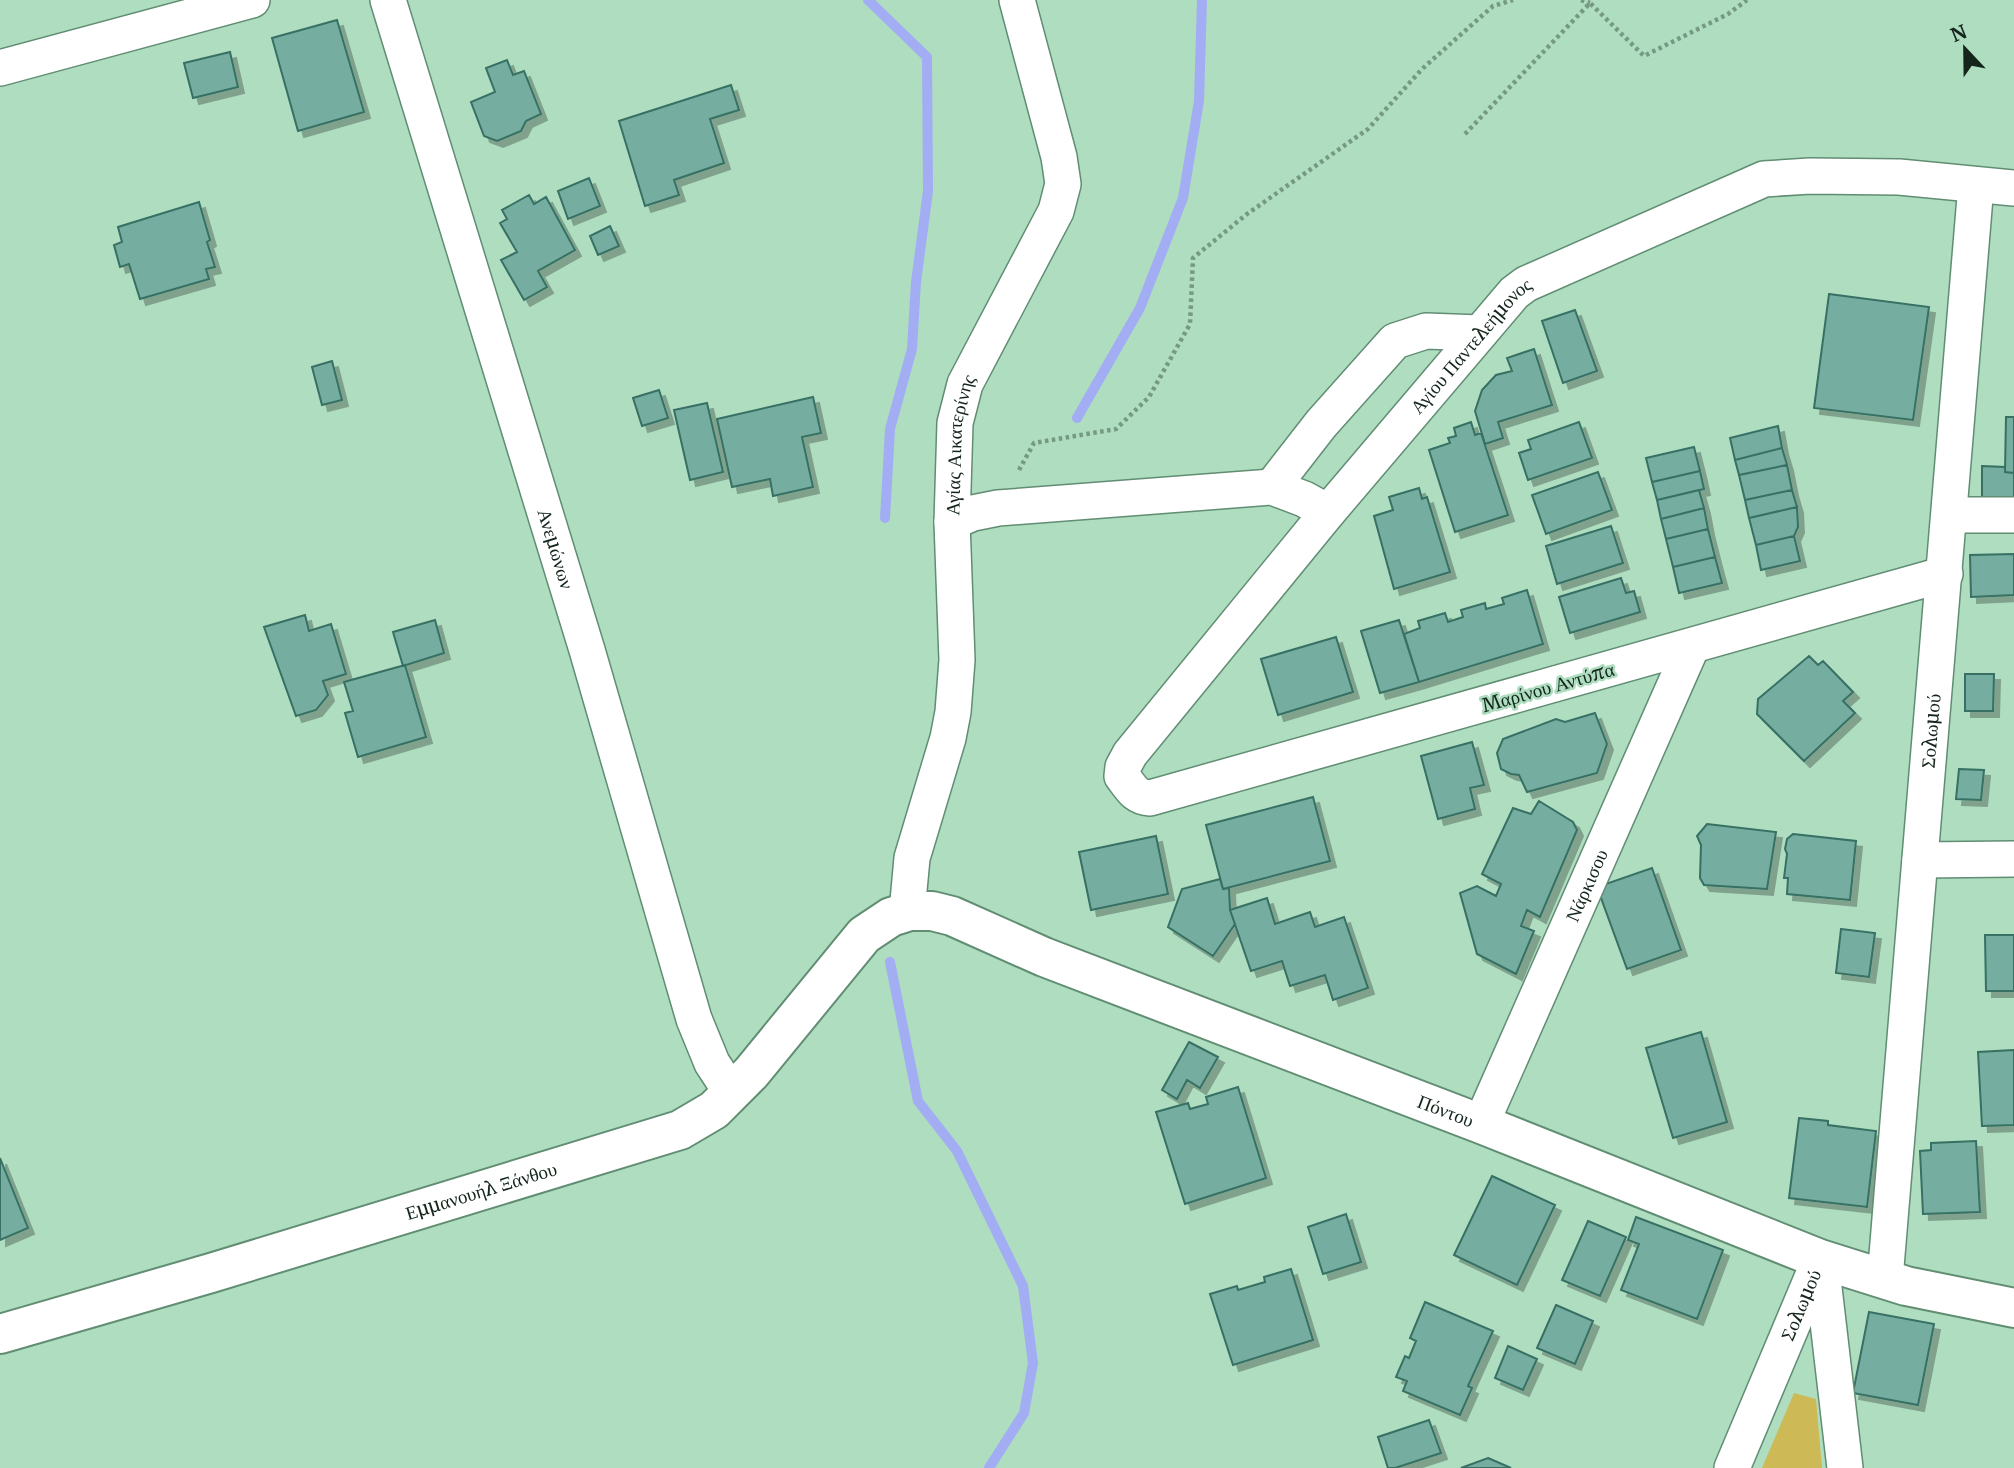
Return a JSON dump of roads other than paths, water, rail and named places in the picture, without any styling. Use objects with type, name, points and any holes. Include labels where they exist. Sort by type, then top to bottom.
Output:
[{"type":"street","points":[[0,68],[252,0]]},
{"type":"street","name":"Ανεμώνων","points":[[388,0],[587,650],[694,1019],[712,1063],[731,1092]]},
{"type":"street","name":"Αγίας Αικατερίνης","points":[[895,917],[948,738],[953,712],[957,660],[952,454],[955,423],[965,384],[1056,211],[1063,184],[1059,157],[1017,0]]},
{"type":"street","name":"Αγίου Παντελεήμονος","points":[[1150,798],[1134,793],[1122,776],[1123,767],[1130,754],[1328,512],[1514,293],[1533,280],[1764,179],[1810,176],[1899,177],[2014,188]]},
{"type":"street","name":"Σολωμού","points":[[1885,1279],[1976,185]]},
{"type":"street","points":[[1272,487],[1321,424],[1395,341],[1426,331],[1480,333]]},
{"type":"street","points":[[953,522],[973,513],[998,508],[1272,487],[1328,512]]},
{"type":"street","points":[[1950,515],[2014,515]]},
{"type":"street","name":"Μαρίνου Αντύπα","points":[[1150,798],[1945,574]]},
{"type":"street","name":"Νάρκισου","points":[[1481,1124],[1692,646]]},
{"type":"street","points":[[1920,860],[2014,859]]},
{"type":"street","name":"Πόντου","points":[[895,917],[921,910],[952,916],[1044,957],[1481,1124],[1821,1259],[1931,1292],[2014,1308]]},
{"type":"street","name":"Εμμανουήλ Ξάνθου","points":[[0,1334],[680,1130],[699,1120],[731,1092],[773,1048],[857,942],[895,917]]},
{"type":"street","name":"Σολωμού","points":[[1732,1468],[1821,1259]]},
{"type":"street","name":"Σολωμού","points":[[1821,1259],[1845,1468]]},
{"type":"waterway","points":[[868,0],[927,57],[928,191],[916,282],[912,349],[890,429],[885,518]]},
{"type":"waterway","points":[[1077,418],[1140,308],[1183,198],[1199,101],[1202,0]]},
{"type":"waterway","points":[[890,962],[918,1101],[957,1151],[1023,1286],[1033,1363],[1024,1413],[989,1468]]}]
